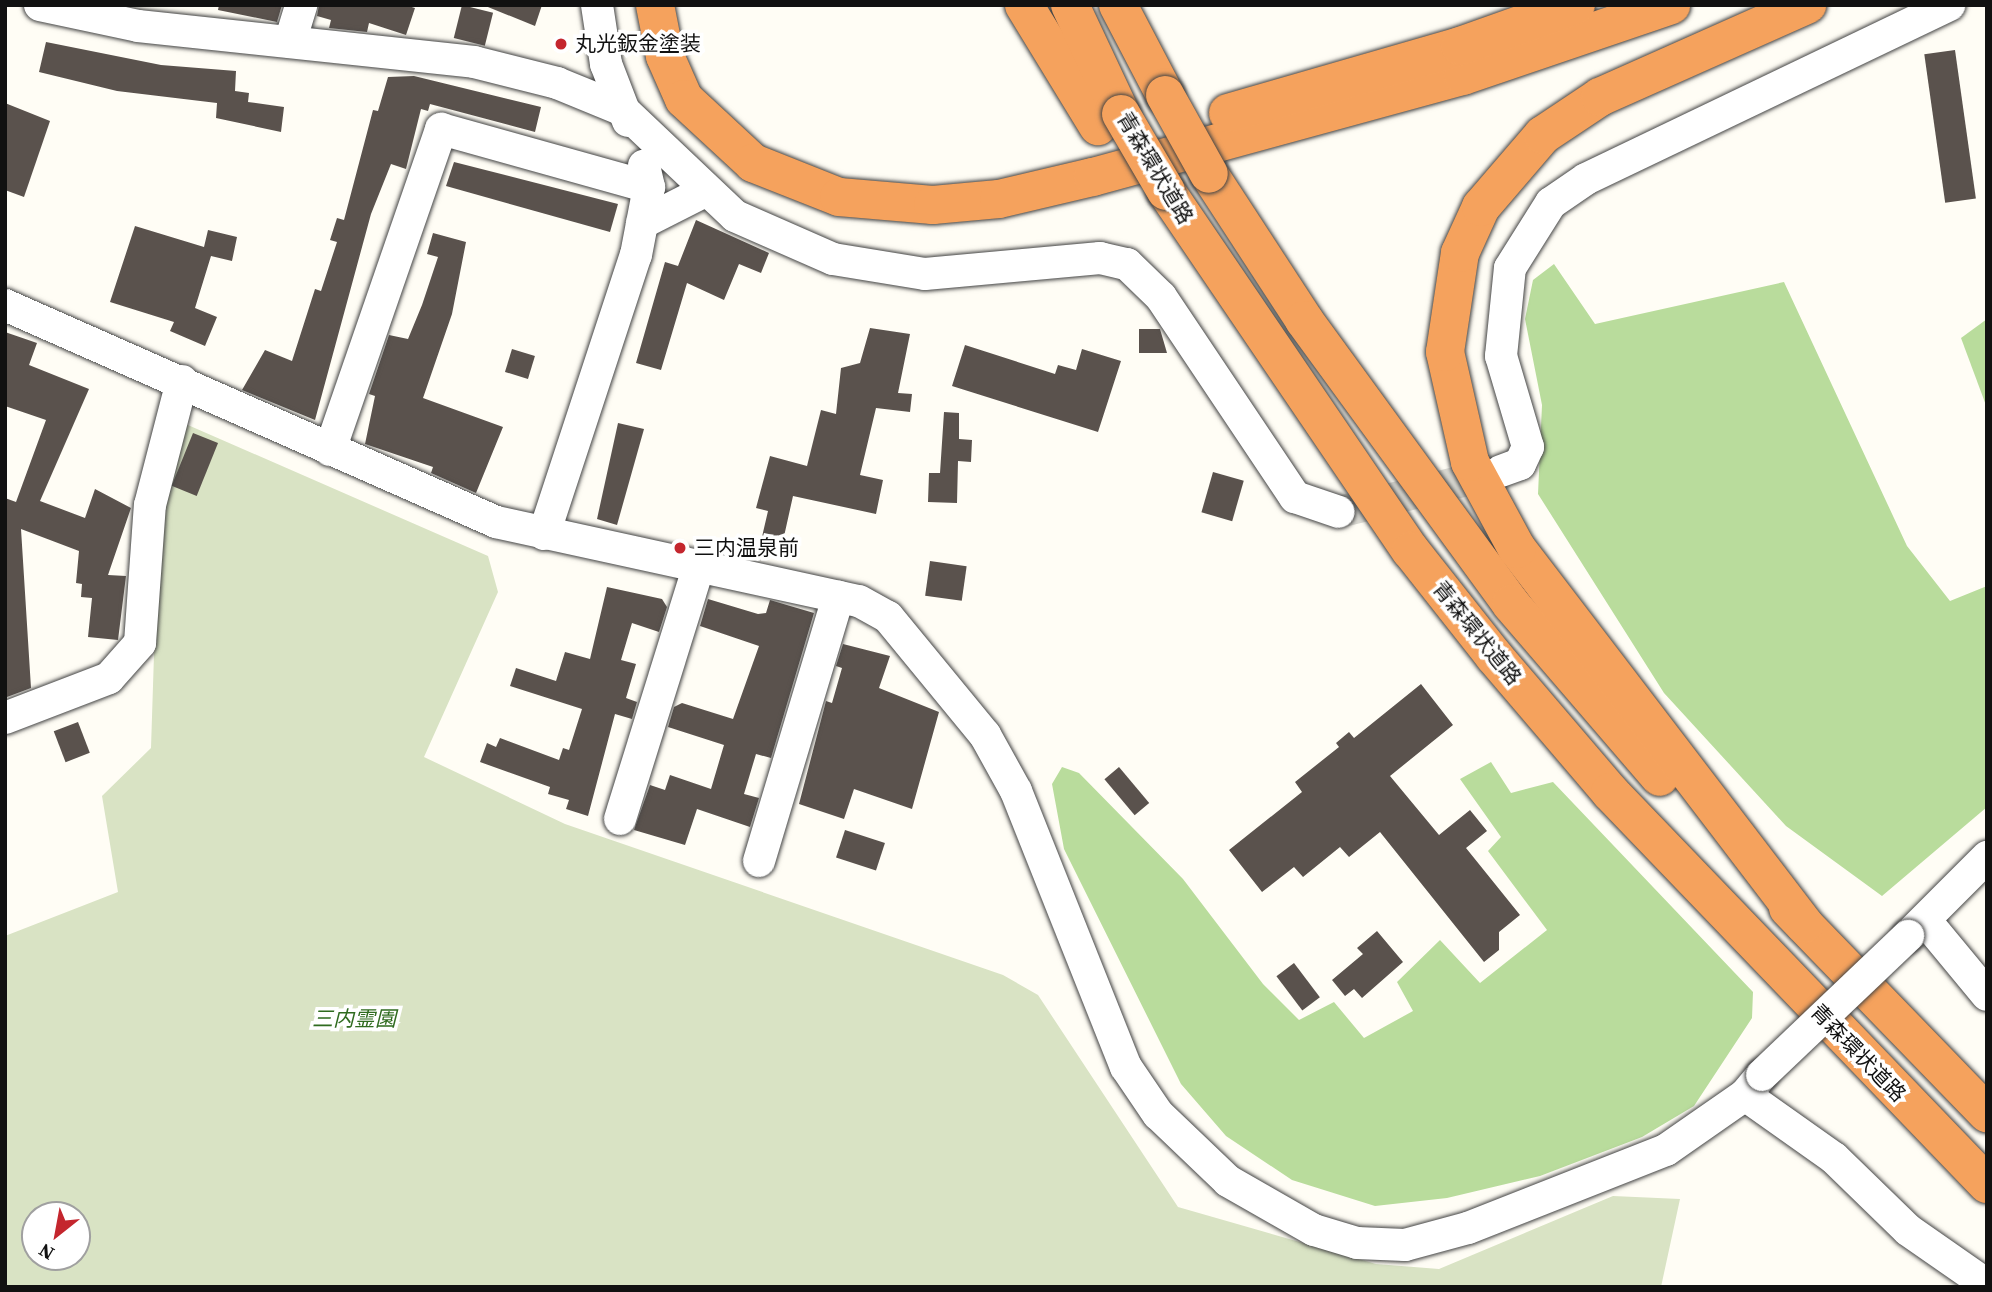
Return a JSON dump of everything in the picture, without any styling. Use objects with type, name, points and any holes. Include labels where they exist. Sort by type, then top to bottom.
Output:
[{"type":"highway","points":[[655,5],[665,56],[684,99],[753,163],[839,197],[933,205],[999,199],[1107,173],[1463,76],[1671,5]]},
{"type":"highway","points":[[680,5],[695,68],[720,107],[762,144],[849,177],[906,186],[1087,153],[1460,46],[1576,5]]},
{"type":"highway","points":[[1024,5],[1109,120]]},
{"type":"highway","name":"青森環状道路","points":[[1070,5],[1109,120],[1155,196],[1192,267],[1264,340],[1411,551],[1610,792],[1987,1184]]},
{"type":"highway","name":"青森環状道路","points":[[1118,5],[1209,174],[1304,320],[1511,604],[1671,790],[1987,1113]]},
{"type":"highway","points":[[1804,924],[1517,549],[1470,462],[1445,352],[1460,253],[1481,207],[1543,135],[1600,97],[1807,5]]},
{"type":"street","points":[[40,5],[138,26],[474,62],[557,83],[623,110],[703,192],[780,240],[879,269],[971,273],[1100,258],[1127,264],[1161,297],[1295,497],[1339,512]]},
{"type":"street","points":[[290,42],[301,5]]},
{"type":"street","points":[[544,534],[642,223],[649,187],[606,64],[597,5]]},
{"type":"street","points":[[1501,471],[1520,464],[1528,447],[1501,356],[1510,268],[1551,203],[1586,178],[1950,5]]},
{"type":"street","points":[[330,450],[441,130],[649,187]]},
{"type":"street","points":[[642,223],[703,192]]},
{"type":"street","points":[[5,305],[496,522],[838,597],[888,617],[985,735],[1016,791],[1126,1067],[1158,1114],[1228,1181],[1314,1230],[1357,1243],[1432,1240],[1666,1150],[1754,1085],[1987,857]]},
{"type":"street","points":[[5,718],[109,678],[140,643],[150,505],[182,381]]},
{"type":"street","points":[[620,819],[699,566]]},
{"type":"street","points":[[759,861],[838,597]]},
{"type":"street","points":[[1916,928],[1987,995]]},
{"type":"street","points":[[1754,1085],[1908,1230],[1984,1285]]},
{"type":"green space","points":[[1554,264],[1595,324],[1784,282],[1907,546],[1950,601],[1987,586],[1987,807],[1882,896],[1786,826],[1664,693],[1538,494],[1542,405],[1525,319],[1533,280]]},
{"type":"green space","points":[[1987,319],[1987,408],[1961,338]]},
{"type":"green space","name":"三内霊園","points":[[181,422],[488,556],[498,592],[424,757],[565,824],[1003,975],[1038,995],[1178,1207],[1376,1264],[1439,1269],[1613,1196],[1680,1199],[1661,1287],[5,1287],[5,936],[118,892],[102,796],[151,748],[159,499]]},
{"type":"green space","points":[[1491,762],[1511,793],[1553,782],[1753,992],[1752,1018],[1694,1106],[1642,1137],[1540,1176],[1447,1198],[1375,1206],[1292,1180],[1226,1136],[1181,1084],[1064,849],[1052,784],[1062,767],[1079,773],[1183,879],[1263,984],[1299,1020],[1334,1002],[1364,1038],[1413,1011],[1397,982],[1440,940],[1480,983],[1547,930],[1488,851],[1501,837],[1460,779]]},
{"type":"building","points":[[219,5],[282,5],[277,22],[218,10]]},
{"type":"building","points":[[319,5],[405,5],[415,8],[406,35],[369,23],[367,32],[329,28],[331,20],[317,16]]},
{"type":"building","points":[[462,5],[493,13],[485,46],[454,38]]},
{"type":"building","points":[[483,5],[542,5],[535,26]]},
{"type":"building","points":[[46,42],[161,65],[236,71],[235,91],[249,93],[248,102],[284,107],[281,132],[216,118],[217,103],[117,91],[39,72]]},
{"type":"building","points":[[1955,50],[1976,199],[1945,203],[1924,54]]},
{"type":"building","points":[[414,76],[541,107],[535,132],[430,104],[428,111],[421,109],[406,169],[391,164],[371,214],[315,420],[242,390],[265,350],[292,361],[315,289],[321,291],[337,242],[330,240],[337,218],[344,220],[373,110],[378,111],[388,77]]},
{"type":"building","points":[[5,103],[50,121],[24,197],[5,190]]},
{"type":"building","points":[[454,162],[618,204],[610,232],[446,186]]},
{"type":"building","points":[[696,220],[769,253],[761,273],[739,264],[724,300],[687,283],[661,370],[636,363],[665,262],[678,266]]},
{"type":"building","points":[[135,226],[204,247],[208,230],[237,237],[232,261],[211,256],[195,308],[217,317],[205,346],[170,331],[174,322],[110,302]]},
{"type":"building","points":[[433,233],[466,242],[452,314],[423,398],[503,427],[476,493],[431,473],[433,467],[365,444],[375,396],[369,394],[389,335],[408,339],[438,257],[427,254]]},
{"type":"building","points":[[870,328],[910,334],[898,393],[912,394],[910,412],[876,408],[860,475],[883,480],[876,514],[793,496],[779,559],[758,554],[768,511],[756,508],[770,456],[807,466],[821,410],[836,414],[841,368],[860,363]]},
{"type":"building","points":[[1139,329],[1160,329],[1167,353],[1139,353]]},
{"type":"building","points":[[5,332],[37,343],[29,365],[89,389],[40,501],[85,518],[95,489],[131,508],[108,575],[126,576],[118,640],[88,637],[92,598],[81,597],[82,584],[76,583],[79,551],[21,529],[31,688],[7,697],[5,498],[16,502],[46,420],[5,406]]},
{"type":"building","points":[[965,345],[1055,374],[1058,365],[1076,370],[1082,349],[1121,361],[1098,432],[952,386]]},
{"type":"building","points":[[512,349],[535,356],[528,379],[505,372]]},
{"type":"building","points":[[944,412],[959,413],[959,439],[972,440],[971,462],[958,461],[957,503],[928,502],[929,473],[940,473]]},
{"type":"building","points":[[618,423],[644,429],[617,525],[597,519]]},
{"type":"building","points":[[193,433],[218,443],[197,496],[172,486]]},
{"type":"building","points":[[1213,472],[1244,481],[1232,521],[1201,512]]},
{"type":"building","points":[[930,561],[967,566],[962,601],[925,596]]},
{"type":"building","points":[[607,587],[662,599],[667,607],[659,632],[632,623],[621,660],[636,664],[626,698],[637,702],[632,719],[615,714],[588,816],[566,809],[569,800],[548,794],[550,787],[480,762],[487,743],[496,747],[500,738],[559,760],[563,748],[569,750],[582,709],[510,686],[516,668],[556,681],[565,652],[590,659]]},
{"type":"building","points":[[708,599],[758,614],[766,613],[770,600],[814,613],[771,758],[756,754],[744,794],[759,798],[750,827],[697,809],[685,845],[634,830],[650,785],[665,790],[670,775],[711,789],[724,745],[668,727],[674,707],[682,703],[733,719],[759,646],[700,626]]},
{"type":"building","points":[[843,644],[890,656],[879,688],[939,712],[912,809],[854,789],[844,819],[799,804],[826,701],[832,703],[842,668],[836,666]]},
{"type":"building","points":[[1421,684],[1453,725],[1390,776],[1439,835],[1470,810],[1487,831],[1466,848],[1520,915],[1499,932],[1499,950],[1484,962],[1380,832],[1349,857],[1340,847],[1303,877],[1294,867],[1262,892],[1229,850],[1302,792],[1295,782],[1339,747],[1336,743],[1349,732],[1354,738]]},
{"type":"building","points":[[78,722],[90,753],[66,762],[54,731]]},
{"type":"building","points":[[1119,767],[1149,803],[1135,815],[1104,779]]},
{"type":"building","points":[[845,830],[885,843],[876,871],[836,858]]},
{"type":"building","points":[[1377,931],[1403,962],[1362,998],[1354,989],[1345,996],[1332,980],[1363,954],[1357,948]]},
{"type":"building","points":[[1294,963],[1320,997],[1302,1011],[1276,976]]},
{"type":"tunnel","points":[[1339,512],[1499,472]]},
{"type":"place","name":"丸光鈑金塗装","points":[[561,44]]},
{"type":"place","name":"三内温泉前","points":[[680,548]]}]
